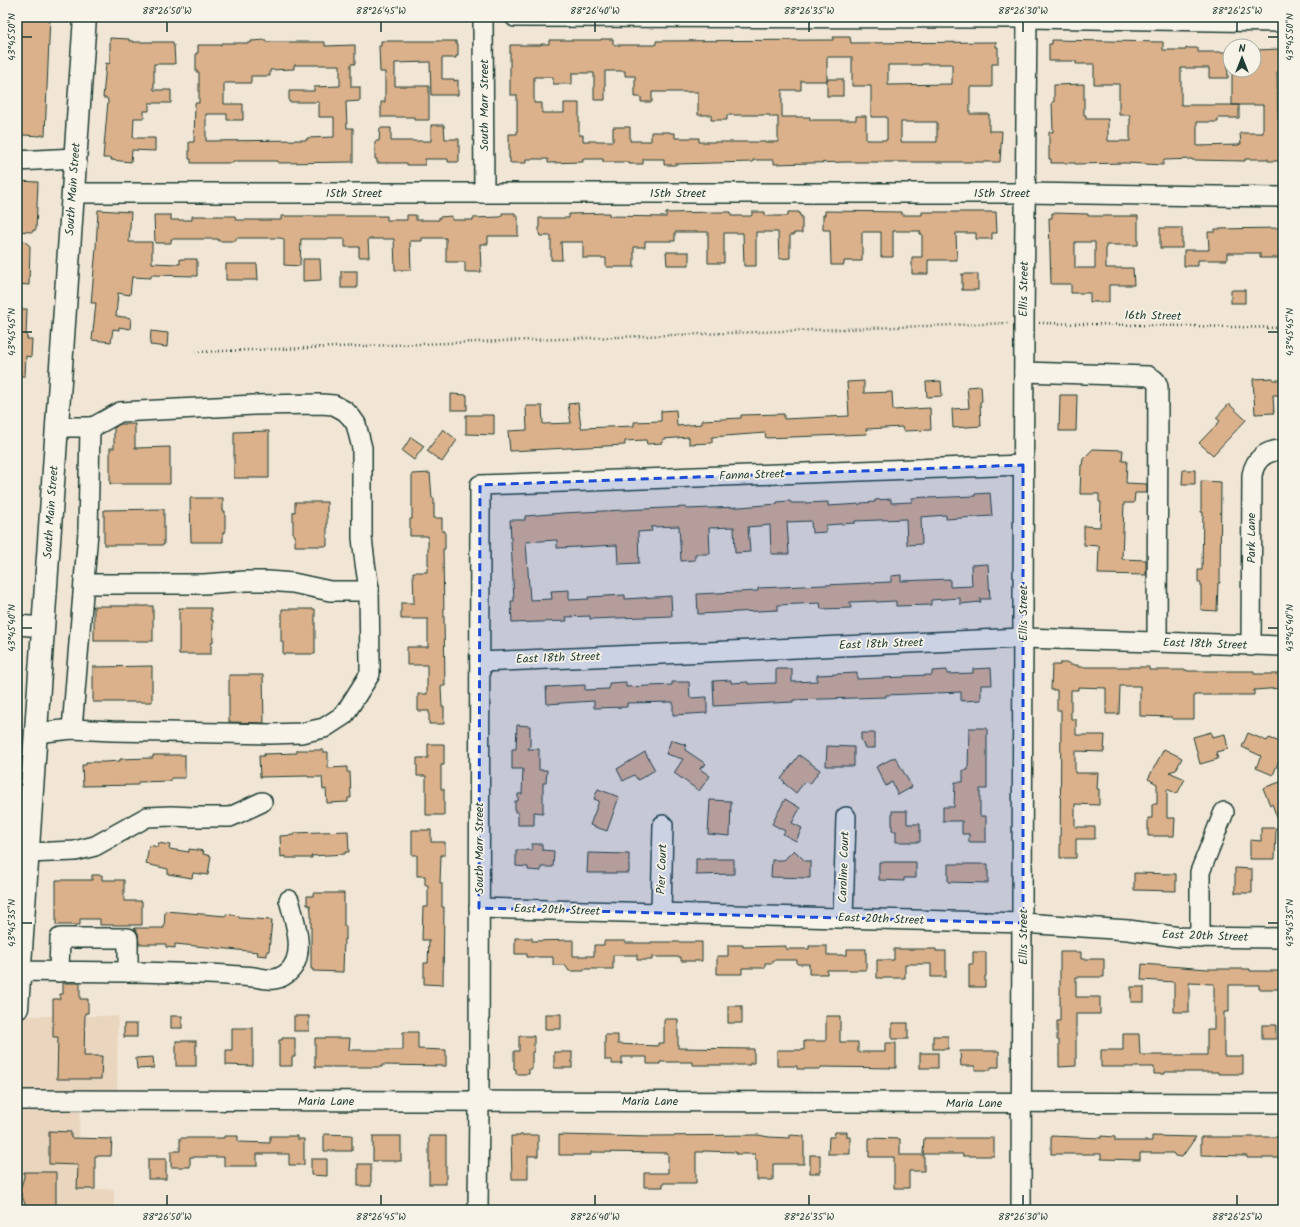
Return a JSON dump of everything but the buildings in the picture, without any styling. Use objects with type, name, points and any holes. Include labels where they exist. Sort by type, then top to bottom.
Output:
[{"type":"main road","name":"South Main Street","points":[[17,1008],[85,17]]},
{"type":"street","name":"South Marr Street","points":[[483,17],[484,193]]},
{"type":"street","points":[[515,17],[1027,18],[1283,22]]},
{"type":"street","name":"Ellis Street","points":[[1021,1210],[1023,923],[1023,465],[1027,18]]},
{"type":"street","points":[[17,161],[75,158]]},
{"type":"street","name":"15th Street","points":[[73,193],[1025,193],[1283,197]]},
{"type":"street","points":[[1024,372],[1148,376],[1157,382],[1157,642]]},
{"type":"street","points":[[36,733],[72,729],[120,732],[301,733],[324,728],[344,715],[370,674],[369,589],[364,563],[362,538],[363,465],[357,428],[354,420],[342,408],[325,404],[254,405],[120,412],[93,427],[57,427]]},
{"type":"street","points":[[72,729],[85,584],[88,532],[90,427]]},
{"type":"street","name":"Park Lane","points":[[1251,646],[1252,475],[1255,466],[1262,457],[1273,450],[1283,450]]},
{"type":"street","name":"Fanna Street","points":[[480,485],[1023,465]]},
{"type":"street","name":"South Marr Street","points":[[478,1210],[480,485]]},
{"type":"street","points":[[85,584],[204,584],[268,581],[293,583],[330,591],[360,591],[369,589]]},
{"type":"street","points":[[17,625],[43,627]]},
{"type":"street","name":"East 18th Street","points":[[480,662],[1023,638],[1283,646]]},
{"type":"street","points":[[28,853],[75,851],[95,846],[147,817],[171,816],[230,818],[262,802]]},
{"type":"street","points":[[1200,938],[1200,872],[1224,812]]},
{"type":"street","name":"Caroline Court","points":[[843,918],[846,817]]},
{"type":"street","name":"Pier Court","points":[[661,912],[663,825]]},
{"type":"street","points":[[20,971],[208,974],[256,977],[268,980],[279,978],[292,968],[298,954],[297,927],[289,900]]},
{"type":"street","name":"East 20th Street","points":[[479,908],[1023,923],[1128,930],[1180,937],[1283,938]]},
{"type":"street","points":[[59,972],[60,938],[128,938],[128,972]]},
{"type":"street","name":"Maria Lane","points":[[17,1100],[1283,1103]]},
{"type":"path","name":"16th Street","points":[[195,352],[983,324],[1024,321],[1049,323],[1283,328]]},
{"type":"highlighted area","points":[[1023,465],[1023,923],[479,908],[480,485]]},
{"type":"shaded area","points":[[17,1016],[118,1016],[117,1101],[71,1101],[80,1111],[77,1190],[114,1189],[114,1210],[17,1210]]}]
